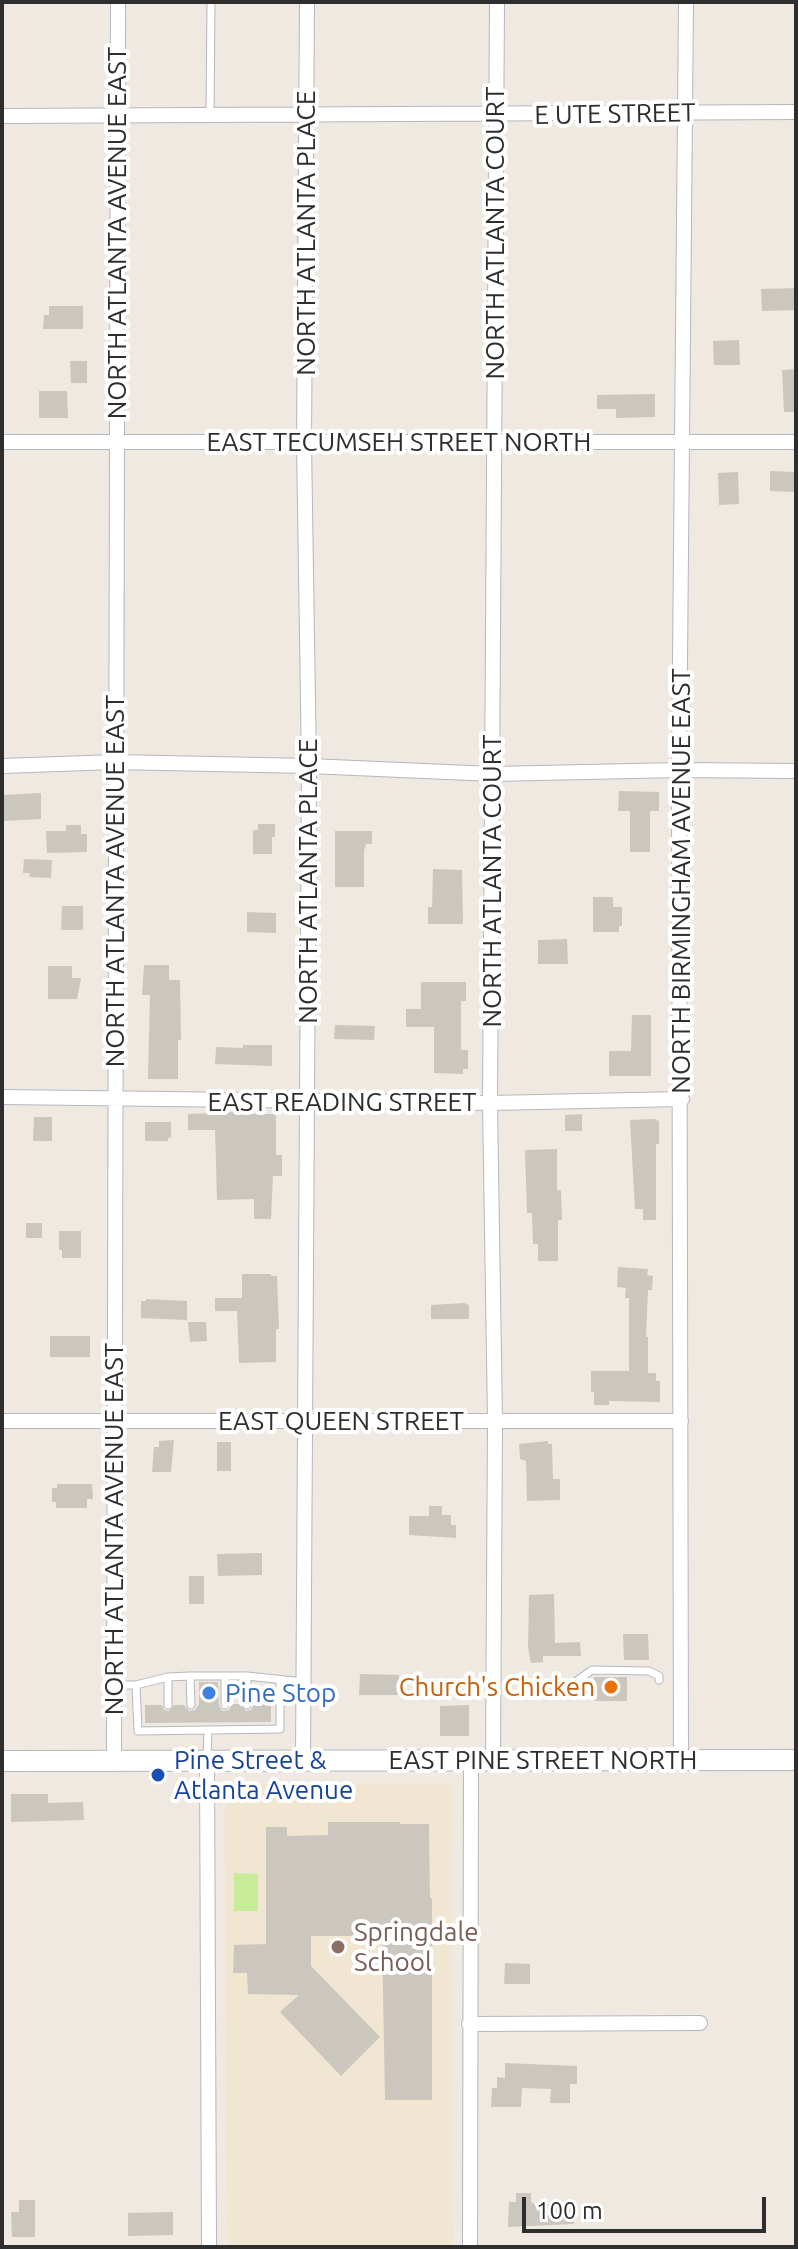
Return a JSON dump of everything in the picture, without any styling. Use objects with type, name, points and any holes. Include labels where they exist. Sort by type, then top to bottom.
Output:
[{"type":"main road","name":"EAST PINE STREET NORTH","points":[[2,1761],[796,1760]]},
{"type":"street","name":"NORTH ATLANTA AVENUE EAST","points":[[114,1760],[118,2]]},
{"type":"street","name":"NORTH ATLANTA PLACE","points":[[303,1761],[309,766],[304,442],[307,2]]},
{"type":"street","name":"NORTH ATLANTA COURT","points":[[493,1761],[495,1421],[490,1103],[497,2]]},
{"type":"street","name":"NORTH BIRMINGHAM AVENUE EAST","points":[[681,1760],[679,770],[686,2]]},
{"type":"street","name":"E UTE STREET","points":[[2,116],[496,116],[796,112]]},
{"type":"street","name":"EAST TECUMSEH STREET NORTH","points":[[2,442],[796,442]]},
{"type":"street","points":[[2,766],[115,762],[493,774],[796,771]]},
{"type":"street","name":"EAST READING STREET","points":[[2,1097],[490,1103],[682,1099]]},
{"type":"street","name":"EAST QUEEN STREET","points":[[2,1421],[681,1421]]},
{"type":"street","points":[[207,1760],[209,2247]]},
{"type":"street","points":[[470,2247],[471,1760]]},
{"type":"street","points":[[469,2024],[700,2023]]},
{"type":"lane","points":[[210,116],[211,2]]},
{"type":"lane","points":[[564,1690],[592,1670],[649,1671],[659,1676],[659,1680]]},
{"type":"lane","points":[[114,1685],[136,1685],[168,1677],[190,1676],[247,1676],[304,1682]]},
{"type":"lane","points":[[190,1676],[191,1705]]},
{"type":"lane","points":[[225,1676],[225,1705]]},
{"type":"lane","points":[[247,1676],[247,1705]]},
{"type":"lane","points":[[168,1677],[168,1705]]},
{"type":"lane","points":[[136,1685],[138,1731],[169,1726],[208,1730],[226,1726],[280,1729],[280,1681]]},
{"type":"lane","points":[[207,1760],[208,1730]]},
{"type":"shaded area","name":"Springdale School","points":[[225,1784],[451,1784],[453,2247],[227,2247]]},
{"type":"green space","points":[[234,1873],[258,1874],[258,1911],[234,1911]]},
{"type":"building","points":[[796,288],[796,310],[762,311],[761,289]]},
{"type":"building","points":[[49,306],[83,306],[83,329],[43,329],[44,315],[49,315]]},
{"type":"building","points":[[739,340],[740,365],[714,365],[713,341]]},
{"type":"building","points":[[70,361],[87,361],[87,383],[71,383]]},
{"type":"building","points":[[796,369],[796,412],[784,412],[782,370]]},
{"type":"building","points":[[39,391],[67,391],[68,418],[39,418]]},
{"type":"building","points":[[655,394],[655,417],[616,418],[616,409],[597,409],[597,395]]},
{"type":"building","points":[[770,471],[796,472],[796,492],[770,491]]},
{"type":"building","points":[[738,472],[739,504],[719,505],[718,473]]},
{"type":"building","points":[[619,791],[659,792],[659,811],[650,811],[650,852],[630,852],[630,811],[618,811]]},
{"type":"building","points":[[41,793],[41,819],[3,821],[3,795]]},
{"type":"building","points":[[258,824],[275,824],[272,854],[253,854],[253,830],[258,830]]},
{"type":"building","points":[[66,825],[81,825],[81,834],[87,834],[87,852],[47,853],[46,831],[66,831]]},
{"type":"building","points":[[335,831],[372,831],[372,844],[366,844],[364,852],[364,887],[335,887]]},
{"type":"building","points":[[24,859],[52,860],[51,878],[29,877],[30,873],[23,873]]},
{"type":"building","points":[[433,869],[462,870],[463,924],[428,924],[428,907],[432,907]]},
{"type":"building","points":[[593,897],[613,897],[613,907],[622,907],[619,932],[593,932]]},
{"type":"building","points":[[62,906],[83,906],[83,930],[61,930]]},
{"type":"building","points":[[247,912],[276,913],[276,933],[247,932]]},
{"type":"building","points":[[567,939],[568,964],[538,964],[538,940]]},
{"type":"building","points":[[144,965],[169,965],[169,980],[180,980],[178,1079],[148,1079],[150,995],[142,995]]},
{"type":"building","points":[[48,966],[72,966],[72,978],[81,978],[77,999],[48,999]]},
{"type":"building","points":[[421,982],[466,982],[466,1001],[461,1001],[461,1050],[468,1050],[468,1069],[463,1069],[463,1074],[434,1073],[434,1027],[406,1027],[406,1009],[421,1009]]},
{"type":"building","points":[[632,1015],[651,1015],[651,1076],[609,1076],[609,1051],[631,1051]]},
{"type":"building","points":[[335,1025],[375,1026],[374,1040],[334,1039]]},
{"type":"building","points":[[243,1045],[272,1045],[272,1066],[215,1064],[216,1047],[243,1048]]},
{"type":"building","points":[[188,1114],[276,1114],[276,1155],[282,1155],[282,1176],[273,1176],[271,1219],[254,1219],[254,1199],[217,1200],[215,1130],[188,1130]]},
{"type":"building","points":[[582,1114],[582,1131],[565,1131],[565,1115]]},
{"type":"building","points":[[34,1117],[52,1117],[52,1141],[33,1141]]},
{"type":"building","points":[[630,1120],[659,1121],[656,1220],[643,1220],[643,1209],[635,1209]]},
{"type":"building","points":[[145,1122],[171,1122],[171,1138],[168,1141],[145,1141]]},
{"type":"building","points":[[557,1149],[557,1190],[561,1190],[562,1220],[558,1220],[558,1261],[538,1261],[538,1244],[533,1244],[532,1213],[527,1213],[525,1150]]},
{"type":"building","points":[[26,1223],[42,1223],[42,1238],[26,1238]]},
{"type":"building","points":[[59,1231],[81,1231],[81,1258],[62,1258]]},
{"type":"building","points":[[618,1267],[648,1269],[647,1275],[653,1276],[652,1290],[648,1290],[648,1373],[656,1373],[656,1381],[660,1381],[660,1402],[609,1401],[609,1405],[594,1405],[591,1371],[629,1371],[629,1298],[625,1298],[626,1288],[617,1287]]},
{"type":"building","points":[[242,1274],[277,1276],[279,1329],[276,1329],[276,1362],[239,1363],[237,1311],[215,1311],[215,1298],[242,1298]]},
{"type":"building","points":[[141,1301],[187,1301],[187,1320],[141,1318]]},
{"type":"building","points":[[431,1305],[469,1305],[469,1319],[431,1319]]},
{"type":"building","points":[[188,1322],[206,1322],[207,1341],[190,1342]]},
{"type":"building","points":[[50,1336],[90,1336],[90,1357],[50,1357]]},
{"type":"building","points":[[174,1440],[171,1472],[152,1472],[154,1447],[159,1447],[159,1441]]},
{"type":"building","points":[[548,1441],[552,1444],[553,1479],[560,1479],[560,1500],[527,1501],[526,1461],[520,1459],[519,1444]]},
{"type":"building","points":[[217,1442],[231,1442],[231,1471],[217,1471]]},
{"type":"building","points":[[57,1484],[92,1484],[93,1499],[87,1499],[87,1508],[56,1508],[56,1502],[52,1502],[52,1488],[57,1488]]},
{"type":"building","points":[[429,1506],[442,1506],[442,1515],[451,1515],[451,1525],[456,1525],[456,1538],[409,1535],[409,1516],[429,1516]]},
{"type":"building","points":[[262,1553],[262,1575],[218,1576],[217,1554]]},
{"type":"building","points":[[189,1576],[204,1576],[204,1604],[189,1604]]},
{"type":"building","points":[[554,1594],[555,1643],[580,1642],[581,1656],[543,1656],[543,1662],[531,1663],[528,1647],[529,1595]]},
{"type":"building","points":[[623,1634],[648,1634],[649,1660],[624,1660]]},
{"type":"building","points":[[360,1674],[399,1675],[399,1695],[359,1695]]},
{"type":"building","name":"Church's Chicken","points":[[594,1677],[627,1677],[627,1701],[594,1701]]},
{"type":"building","name":"Pine Stop","points":[[199,1682],[218,1682],[222,1711],[229,1710],[232,1704],[240,1704],[246,1711],[251,1710],[254,1704],[271,1704],[271,1722],[145,1723],[145,1705],[162,1705],[164,1710],[169,1711],[174,1705],[184,1705],[189,1711],[195,1710],[199,1704]]},
{"type":"building","points":[[469,1705],[469,1736],[440,1736],[440,1706]]},
{"type":"building","points":[[11,1794],[48,1794],[48,1803],[83,1802],[84,1820],[11,1822]]},
{"type":"building","points":[[328,1822],[429,1824],[432,2100],[385,2100],[382,1936],[311,1936],[311,1966],[380,2037],[341,2076],[280,2012],[299,1995],[248,1994],[247,1973],[233,1973],[234,1945],[266,1944],[266,1827],[287,1827],[287,1836],[328,1835]]},
{"type":"building","points":[[505,1963],[530,1964],[530,1984],[504,1984]]},
{"type":"building","points":[[505,2063],[577,2066],[577,2084],[570,2084],[570,2103],[550,2103],[551,2089],[522,2088],[521,2107],[491,2107],[492,2088],[497,2088],[497,2077],[505,2078]]},
{"type":"building","points":[[516,2193],[531,2193],[534,2204],[574,2204],[574,2224],[508,2227],[509,2202],[516,2202]]},
{"type":"building","points":[[19,2200],[35,2200],[35,2237],[12,2237],[11,2212],[19,2212]]},
{"type":"building","points":[[173,2212],[173,2235],[128,2236],[128,2213]]},
{"type":"place","name":"Church's Chicken","points":[[611,1687]]},
{"type":"place","name":"Pine Stop","points":[[209,1693]]},
{"type":"place","name":"Pine Street & Atlanta Avenue","points":[[158,1775]]},
{"type":"place","name":"Springdale School","points":[[338,1947]]}]
